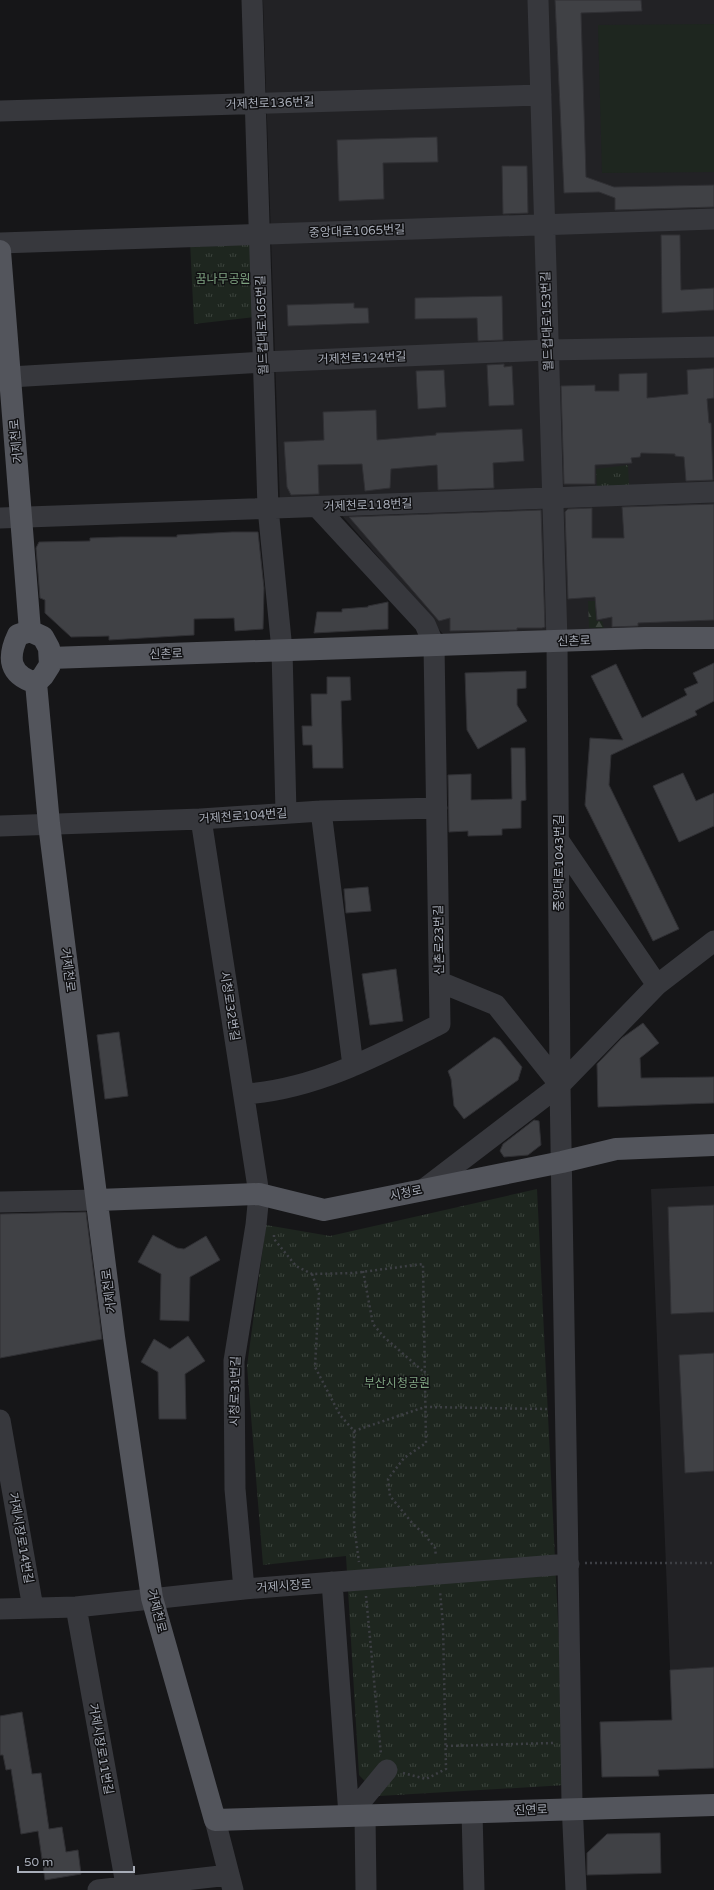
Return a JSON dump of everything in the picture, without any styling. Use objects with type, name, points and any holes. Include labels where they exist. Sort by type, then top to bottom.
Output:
[{"type":"main road","name":"거제천로","points":[[0,251],[30,631]]},
{"type":"main road","points":[[30,631],[43,637],[50,648],[50,658],[50,665],[43,676],[36,683],[25,680],[6,660],[18,635],[30,631]]},
{"type":"main road","name":"신촌로","points":[[50,658],[557,641],[714,638]]},
{"type":"main road","name":"거제천로","points":[[36,683],[48,824],[98,1200],[114,1337],[152,1598],[215,1820]]},
{"type":"main road","name":"시청로","points":[[98,1200],[259,1194],[324,1210],[562,1162],[616,1149],[714,1145]]},
{"type":"main road","name":"진연로","points":[[215,1820],[714,1805]]},
{"type":"street","name":"월드컵대로165번길","points":[[252,0],[268,508],[282,650]]},
{"type":"street","name":"월드컵대로153번길","points":[[538,0],[557,641]]},
{"type":"street","name":"거제천로136번길","points":[[0,111],[541,95]]},
{"type":"street","name":"중앙대로1065번길","points":[[0,243],[714,220]]},
{"type":"street","name":"거제천로124번길","points":[[10,377],[264,362],[548,350],[714,347]]},
{"type":"street","name":"거제천로118번길","points":[[0,518],[714,492]]},
{"type":"street","points":[[317,506],[425,624],[434,645]]},
{"type":"street","name":"중앙대로1043번길","points":[[557,641],[560,1085],[573,1809],[576,1890]]},
{"type":"street","name":"신촌로23번길","points":[[244,1094],[303,1084],[353,1066],[440,1024],[434,645]]},
{"type":"street","points":[[282,650],[286,813]]},
{"type":"street","name":"거제천로104번길","points":[[0,826],[201,819],[321,811],[437,808]]},
{"type":"street","points":[[321,811],[353,1066]]},
{"type":"street","name":"시청로32번길","points":[[201,819],[259,1194]]},
{"type":"street","points":[[559,841],[657,985]]},
{"type":"street","points":[[424,1189],[560,1085],[657,985],[714,940]]},
{"type":"street","points":[[440,982],[496,1004],[560,1085]]},
{"type":"street","name":"시청로31번길","points":[[244,1589],[235,1489],[234,1361],[256,1225],[259,1194]]},
{"type":"street","points":[[0,1202],[98,1200]]},
{"type":"street","name":"거제시장로14번길","points":[[0,1420],[33,1608]]},
{"type":"street","name":"거제시장로","points":[[0,1609],[76,1607],[244,1589],[332,1582],[363,1588],[438,1581],[569,1564]]},
{"type":"street","points":[[332,1582],[354,1815],[366,1890]]},
{"type":"street","name":"거제시장로11번길","points":[[76,1607],[127,1888]]},
{"type":"street","points":[[354,1815],[387,1770]]},
{"type":"street","points":[[472,1812],[474,1890]]},
{"type":"street","name":"거제천로","points":[[215,1820],[231,1882]]},
{"type":"street","points":[[98,1890],[231,1882]]},
{"type":"path","points":[[274,1232],[274,1239],[296,1266],[312,1274],[363,1271],[423,1264],[426,1443],[404,1458],[388,1479],[390,1496],[435,1548],[443,1625],[446,1769],[426,1779],[387,1770],[379,1750],[363,1588],[354,1526],[354,1431],[340,1415],[315,1367],[319,1293],[312,1274]]},
{"type":"path","points":[[363,1271],[373,1324],[384,1337],[425,1374]]},
{"type":"path","points":[[354,1431],[425,1407],[566,1410]]},
{"type":"path","points":[[569,1564],[601,1562],[714,1563]]},
{"type":"path","points":[[446,1746],[572,1742]]},
{"type":"shaded area","points":[[263,0],[714,0],[714,631],[444,635],[402,591],[379,558],[331,503],[280,506]]},
{"type":"shaded area","points":[[714,1186],[714,1768],[674,1769],[651,1189]]},
{"type":"green space","points":[[714,24],[714,172],[602,173],[598,25]]},
{"type":"green space","name":"꿈나무공원","points":[[253,239],[255,317],[194,324],[190,241]]},
{"type":"green space","points":[[628,465],[629,486],[597,488],[596,469]]},
{"type":"green space","points":[[588,601],[595,601],[596,621],[602,621],[604,628],[589,628]]},
{"type":"green space","name":"부산시청공원","points":[[537,1189],[566,1785],[379,1796],[359,1775],[346,1556],[263,1565],[247,1366],[266,1225],[330,1236]]},
{"type":"building","points":[[555,0],[641,0],[642,11],[581,13],[586,177],[614,187],[714,185],[714,207],[615,210],[615,198],[599,192],[564,193]]},
{"type":"building","points":[[437,137],[438,162],[383,163],[384,199],[339,201],[337,140]]},
{"type":"building","points":[[502,166],[527,166],[528,213],[503,214]]},
{"type":"building","points":[[661,235],[680,235],[681,290],[714,288],[714,310],[662,313]]},
{"type":"building","points":[[502,296],[503,340],[478,341],[477,318],[415,319],[415,298]]},
{"type":"building","points":[[354,303],[354,308],[368,308],[369,323],[288,326],[287,305]]},
{"type":"building","points":[[504,364],[504,367],[512,366],[514,405],[489,406],[487,365]]},
{"type":"building","points":[[714,368],[714,398],[707,399],[709,423],[711,423],[713,480],[686,481],[684,457],[675,456],[675,454],[641,453],[640,457],[631,458],[632,463],[595,465],[595,484],[564,484],[561,386],[595,385],[595,391],[619,391],[619,374],[647,373],[647,398],[688,394],[687,370]]},
{"type":"building","points":[[444,370],[446,407],[418,409],[416,371]]},
{"type":"building","points":[[376,410],[377,440],[436,435],[436,433],[522,429],[524,461],[493,463],[494,488],[438,490],[437,465],[391,469],[390,488],[365,491],[362,464],[318,465],[319,494],[291,495],[287,487],[284,442],[324,440],[323,412]]},
{"type":"building","points":[[714,504],[714,620],[638,623],[638,626],[612,627],[612,617],[597,620],[595,597],[568,599],[565,512],[568,509],[592,508],[592,538],[624,538],[622,507]]},
{"type":"building","points":[[541,510],[545,627],[517,628],[517,630],[450,631],[450,618],[439,621],[349,517]]},
{"type":"building","points":[[258,532],[264,588],[263,629],[235,631],[234,618],[194,619],[194,635],[109,640],[109,636],[71,637],[45,613],[45,600],[40,598],[36,548],[39,542],[90,541],[90,538],[177,537],[177,535]]},
{"type":"building","points":[[388,602],[388,629],[314,633],[317,612],[342,612],[342,609],[368,607]]},
{"type":"building","points":[[714,663],[714,701],[695,711],[697,715],[611,755],[609,785],[679,929],[653,941],[585,805],[590,738],[623,740],[591,676],[616,664],[642,718],[687,695],[684,689],[698,683],[693,673]]},
{"type":"building","points":[[526,671],[526,688],[517,689],[517,705],[527,721],[478,749],[467,730],[465,673]]},
{"type":"building","points":[[327,677],[350,677],[351,700],[341,701],[343,768],[313,768],[312,745],[303,745],[302,726],[312,726],[311,694],[327,694]]},
{"type":"building","points":[[511,748],[525,748],[526,800],[521,801],[521,828],[502,829],[502,835],[468,836],[468,831],[449,832],[448,775],[471,774],[471,800],[512,799]]},
{"type":"building","points":[[683,773],[696,801],[714,793],[714,826],[679,842],[653,786]]},
{"type":"building","points":[[368,887],[371,911],[346,913],[344,889]]},
{"type":"building","points":[[396,969],[403,1021],[370,1025],[362,974]]},
{"type":"building","points":[[643,1023],[659,1043],[640,1058],[641,1078],[714,1077],[714,1103],[598,1107],[597,1064],[622,1038]]},
{"type":"building","points":[[119,1032],[128,1096],[105,1099],[97,1035]]},
{"type":"building","points":[[494,1037],[500,1040],[522,1067],[518,1080],[464,1119],[454,1106],[451,1079],[448,1071]]},
{"type":"building","points":[[534,1120],[539,1121],[541,1145],[528,1155],[504,1157],[500,1151],[503,1144]]},
{"type":"building","points":[[714,1205],[714,1312],[671,1314],[668,1207]]},
{"type":"building","points":[[86,1212],[102,1339],[0,1358],[0,1214]]},
{"type":"building","points":[[153,1235],[177,1248],[184,1249],[206,1236],[220,1260],[190,1277],[189,1321],[160,1320],[161,1274],[138,1262]]},
{"type":"building","points":[[188,1336],[205,1361],[185,1374],[186,1419],[159,1419],[158,1372],[141,1362],[154,1339],[170,1349]]},
{"type":"building","points":[[714,1353],[714,1471],[685,1473],[679,1355]]},
{"type":"building","points":[[714,1667],[714,1768],[658,1770],[659,1776],[602,1777],[600,1722],[672,1720],[670,1670]]},
{"type":"building","points":[[22,1712],[32,1774],[41,1773],[49,1829],[62,1827],[66,1852],[78,1850],[81,1874],[45,1880],[38,1831],[21,1834],[11,1769],[6,1770],[3,1755],[0,1755],[0,1716]]},
{"type":"building","points":[[660,1833],[661,1873],[587,1875],[587,1853],[607,1834]]}]
